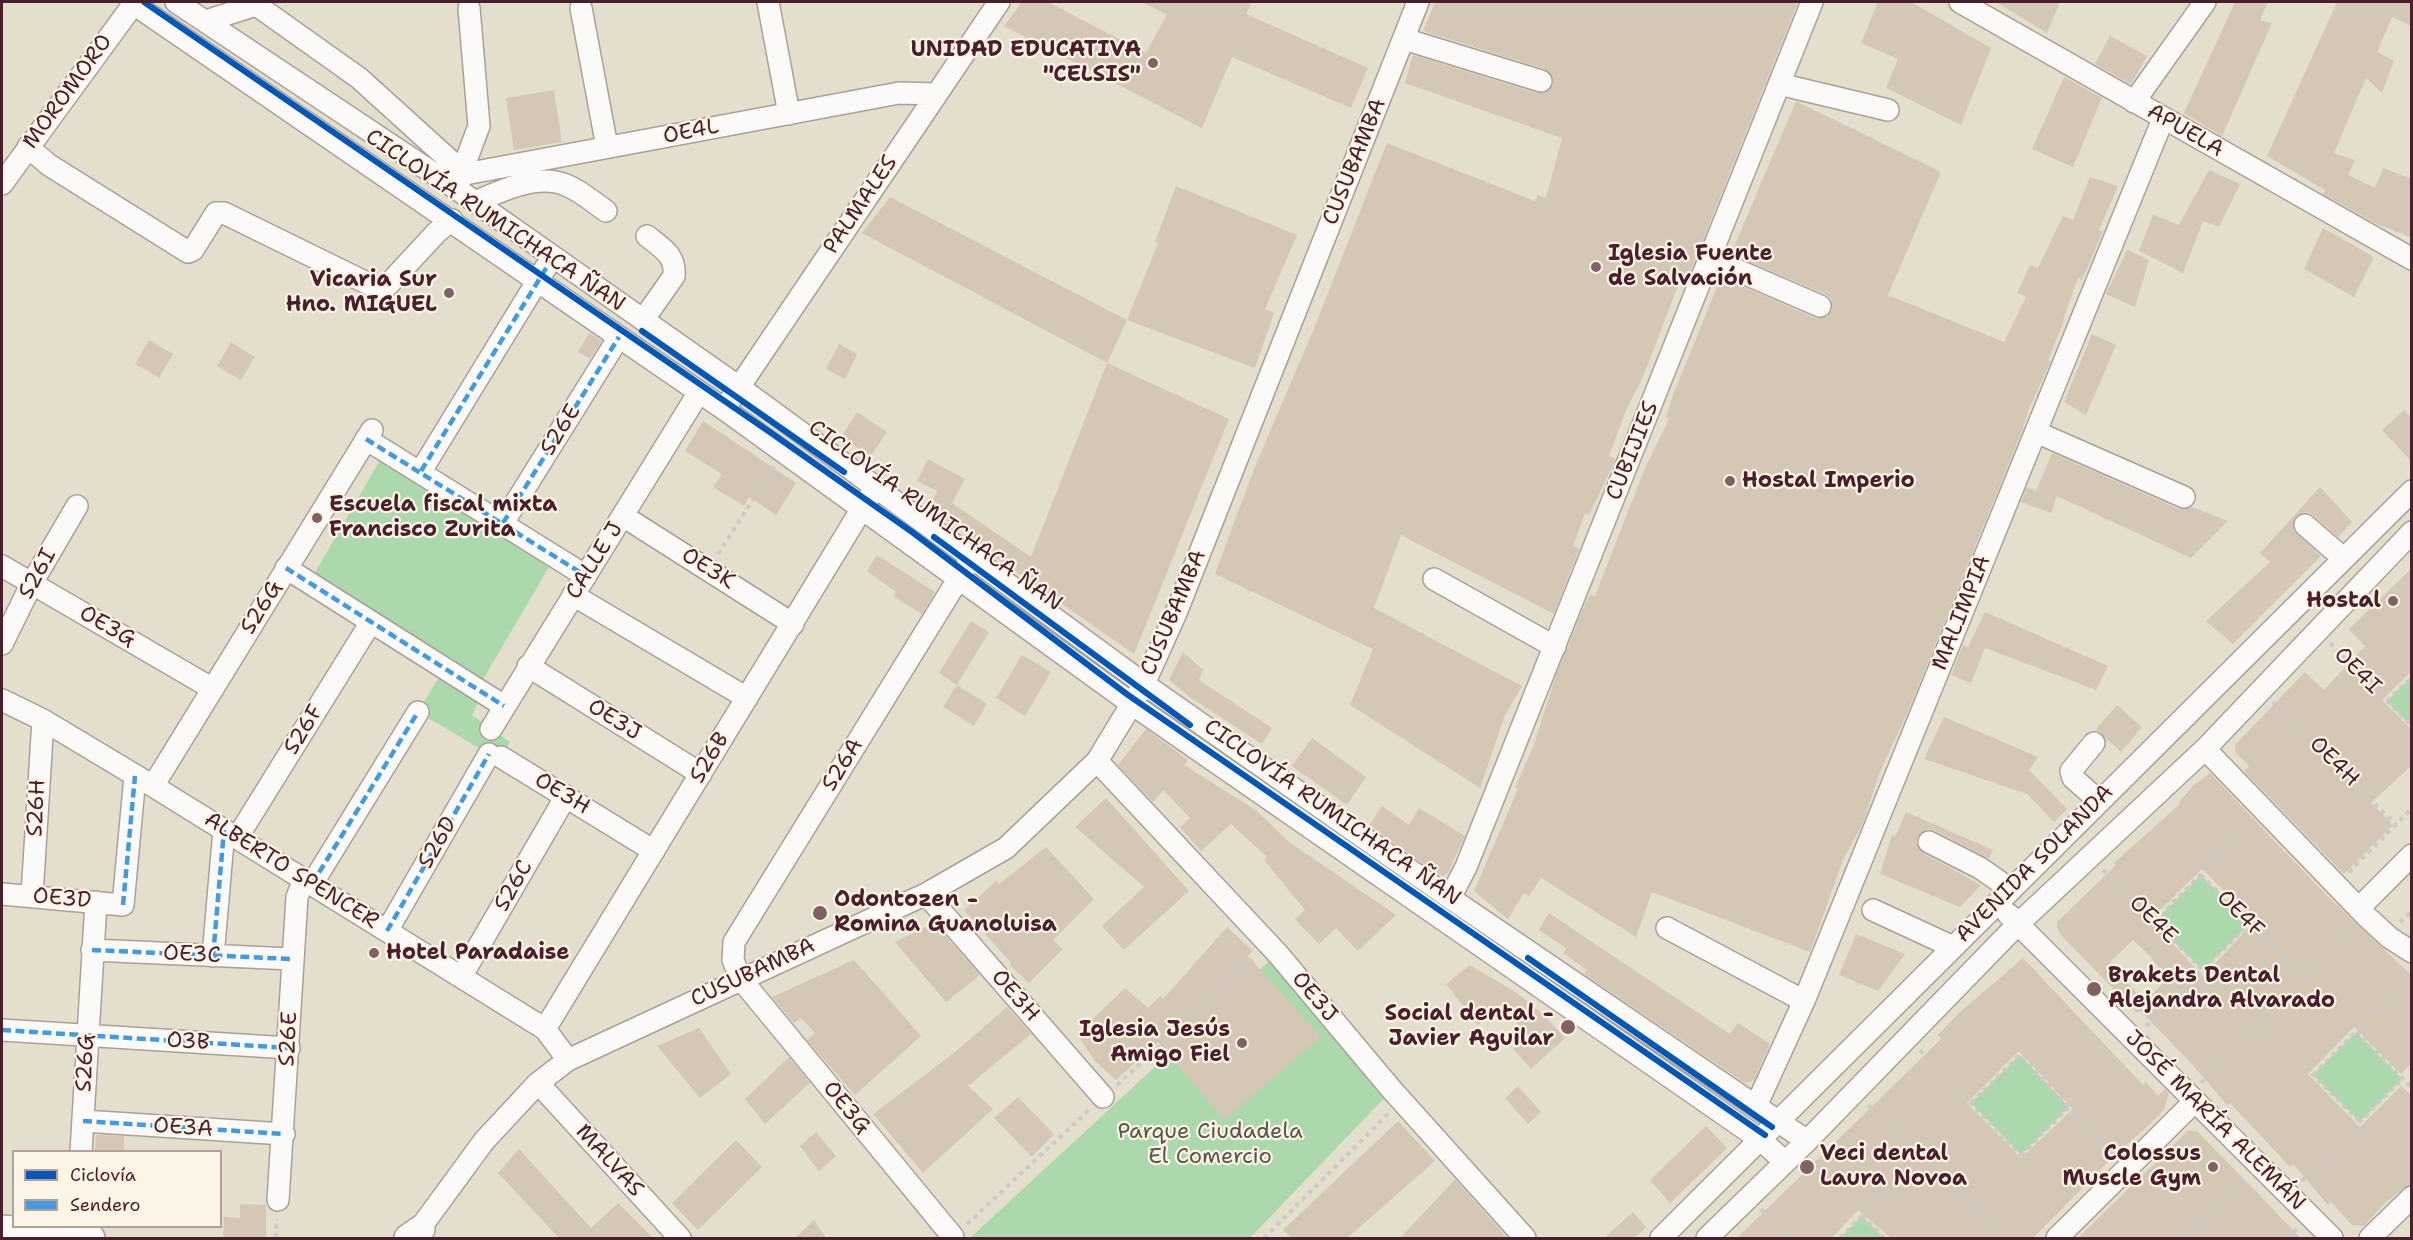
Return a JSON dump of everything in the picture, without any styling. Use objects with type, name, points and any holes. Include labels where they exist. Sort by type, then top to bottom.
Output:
[{"type":"main road","points":[[2,1229],[81,1234]]},
{"type":"street","points":[[133,2],[784,451],[1132,704],[1761,1140],[1785,1162]]},
{"type":"street","name":"MOROMORO","points":[[4,175],[28,147],[133,2]]},
{"type":"street","points":[[176,2],[460,177]]},
{"type":"street","points":[[768,2],[789,114]]},
{"type":"street","name":"PALMALES","points":[[724,409],[999,2]]},
{"type":"street","name":"CUSUBAMBA","points":[[415,1236],[484,1141],[538,1083],[568,1060],[740,978],[926,894],[1006,848],[1097,761],[1144,684],[1176,613],[1418,2]]},
{"type":"street","name":"CUBIJIES","points":[[1450,898],[1466,867],[1555,647],[1812,2]]},
{"type":"street","name":"APUELA","points":[[1960,2],[2412,259]]},
{"type":"street","points":[[2134,102],[2205,2]]},
{"type":"street","points":[[206,21],[256,3],[359,78],[460,177],[475,202],[739,387],[1144,684],[1450,898],[1807,1141]]},
{"type":"street","points":[[460,177],[479,126],[469,8]]},
{"type":"street","points":[[581,8],[607,147]]},
{"type":"street","points":[[1404,39],[1541,81]]},
{"type":"street","points":[[1779,84],[1888,110]]},
{"type":"street","name":"OE4L","points":[[460,177],[607,147],[899,93],[935,94]]},
{"type":"street","name":"MALIMPIA","points":[[1756,1106],[1803,1001],[2163,119]]},
{"type":"street","points":[[28,147],[49,165],[188,252],[193,250],[216,213],[224,213],[379,289],[385,288],[436,232],[452,220]]},
{"type":"street","points":[[475,202],[506,189],[540,182],[563,184],[606,211]]},
{"type":"street","points":[[643,320],[674,276],[675,269],[672,257],[647,236]]},
{"type":"street","points":[[554,257],[421,471],[586,576]]},
{"type":"street","points":[[1710,258],[1820,306]]},
{"type":"street","name":"S26E","points":[[503,523],[619,337]]},
{"type":"street","name":"CALLE J","points":[[491,729],[699,392]]},
{"type":"street","points":[[2036,432],[2184,497]]},
{"type":"street","name":"S26G","points":[[123,905],[144,781],[213,689],[369,435],[421,471]]},
{"type":"street","name":"S26B","points":[[545,1029],[862,507],[877,487]]},
{"type":"street","name":"AVENIDA SOLANDA","points":[[1661,1239],[2412,491]]},
{"type":"street","name":"S26I","points":[[2,644],[32,583],[77,506]]},
{"type":"street","name":"OE3K","points":[[623,516],[793,624]]},
{"type":"street","points":[[2304,525],[2343,558]]},
{"type":"street","name":"AVENIDA SOLANDA","points":[[1707,1239],[1807,1141],[2018,924],[2205,749],[2412,532]]},
{"type":"street","name":"S26A","points":[[740,978],[733,960],[734,942],[972,557]]},
{"type":"street","name":"OE3G","points":[[2,566],[213,689]]},
{"type":"street","points":[[286,568],[504,706]]},
{"type":"street","points":[[1434,579],[1555,647]]},
{"type":"street","points":[[573,595],[747,698]]},
{"type":"street","name":"S26F","points":[[231,834],[371,622]]},
{"type":"street","name":"OE3J","points":[[528,666],[701,774]]},
{"type":"street","name":"ALBERTO SPENCER","points":[[2,700],[42,720],[144,781],[545,1029],[568,1060]]},
{"type":"street","name":"S26E","points":[[278,1200],[284,1134],[297,897],[418,712]]},
{"type":"street","name":"S26H","points":[[32,896],[42,720]]},
{"type":"street","points":[[2094,743],[2071,771],[2073,778],[2099,801]]},
{"type":"street","points":[[2205,749],[2357,918],[2412,951]]},
{"type":"street","name":"OE3H","points":[[495,755],[654,851]]},
{"type":"street","name":"S26D","points":[[387,931],[495,755]]},
{"type":"street","name":"OE3J","points":[[1097,761],[1269,945],[1401,1101],[1525,1239]]},
{"type":"street","name":"S26C","points":[[461,977],[566,796]]},
{"type":"street","points":[[213,956],[231,834]]},
{"type":"street","name":"JOSÉ MARÍA ALEMÁN","points":[[1929,842],[1980,868],[2003,896],[2018,924],[2198,1092],[2332,1239]]},
{"type":"street","points":[[2357,918],[2412,855]]},
{"type":"street","name":"OE3D","points":[[2,894],[123,905]]},
{"type":"street","name":"OE3H","points":[[926,894],[1103,1097]]},
{"type":"street","name":"S26G","points":[[81,1150],[96,902]]},
{"type":"street","points":[[1873,910],[1953,947]]},
{"type":"street","points":[[1667,928],[1803,1001]]},
{"type":"street","name":"OE3C","points":[[92,950],[292,959]]},
{"type":"street","name":"OE3G","points":[[740,978],[953,1237]]},
{"type":"street","name":"O3B","points":[[2,1030],[289,1048]]},
{"type":"street","name":"MALVAS","points":[[538,1083],[680,1239]]},
{"type":"street","points":[[2057,1239],[2198,1092]]},
{"type":"street","name":"OE3A","points":[[83,1121],[284,1134]]},
{"type":"street","points":[[2370,1239],[2412,1197]]},
{"type":"path","points":[[709,569],[784,451]]},
{"type":"path","points":[[2387,701],[2412,677]]},
{"type":"path","points":[[2344,876],[2412,808]]},
{"type":"path","points":[[2154,922],[2250,824]]},
{"type":"path","points":[[2198,1092],[2261,1022],[2305,978],[2357,918]]},
{"type":"path","points":[[2146,1026],[2249,924]]},
{"type":"path","points":[[953,1237],[1269,945]]},
{"type":"path","points":[[2313,1075],[2412,975]]},
{"type":"path","points":[[2261,1022],[2360,1122]]},
{"type":"path","points":[[2356,1032],[2412,1088]]},
{"type":"path","points":[[1919,1049],[2021,1155]]},
{"type":"path","points":[[1971,1103],[2020,1055],[2117,1158]]},
{"type":"path","points":[[2301,1183],[2402,1079]]},
{"type":"path","points":[[1264,1239],[1401,1101]]},
{"type":"path","points":[[1865,1103],[2002,1239]]},
{"type":"path","points":[[1970,1206],[2069,1107]]},
{"type":"path","points":[[1840,1239],[1920,1157]]},
{"type":"path","points":[[2182,1239],[2245,1176]]},
{"type":"path","points":[[1760,1208],[1790,1239]]},
{"type":"path","points":[[1862,1216],[1884,1239]]},
{"type":"path","points":[[2288,1239],[2297,1229]]},
{"type":"green space","points":[[380,460],[549,567],[481,683],[312,578]]},
{"type":"green space","points":[[441,674],[480,699],[472,715],[510,742],[499,760],[418,712]]},
{"type":"green space","points":[[2411,677],[2411,726],[2387,701]]},
{"type":"green space","points":[[2201,875],[2249,924],[2203,970],[2154,922]]},
{"type":"green space","name":"Parque Ciudadela El Comercio","points":[[1277,954],[1392,1090],[1250,1238],[970,1238]]},
{"type":"green space","points":[[2356,1032],[2402,1079],[2360,1122],[2313,1075]]},
{"type":"green space","points":[[2020,1055],[2069,1107],[2021,1155],[1971,1103]]},
{"type":"green space","points":[[1862,1216],[1884,1238],[1840,1238]]},
{"type":"building","name":"UNIDAD EDUCATIVA \"CELSIS\"","points":[[1022,2],[1048,2],[1146,53],[1167,14],[1141,2],[1252,2],[1246,14],[1368,68],[1351,108],[1232,57],[1202,128],[1004,26]]},
{"type":"building","points":[[1435,2],[1798,2],[1689,275],[1683,272],[1643,377],[1626,410],[1609,456],[1616,459],[1589,515],[1585,513],[1573,546],[1579,549],[1554,614],[1401,535],[1374,608],[1522,686],[1505,715],[1480,788],[1350,705],[1373,649],[1215,574],[1254,469],[1315,326],[1387,143],[1535,201],[1538,195],[1546,198],[1562,138],[1405,83],[1413,55],[1537,93],[1544,93],[1553,85],[1553,78],[1545,69],[1423,31]]},
{"type":"building","points":[[1878,2],[1911,2],[1991,48],[1961,125],[1886,88],[1898,59],[1861,43]]},
{"type":"building","points":[[1996,2],[2060,2],[2047,33]]},
{"type":"building","points":[[2235,2],[2268,2],[2260,20],[2272,23],[2222,136],[2184,113]]},
{"type":"building","points":[[2337,2],[2412,2],[2412,26],[2392,17],[2377,52],[2394,61],[2382,93],[2366,78],[2334,153],[2355,160],[2348,175],[2375,188],[2383,168],[2412,179],[2412,238],[2375,223],[2323,194],[2325,190],[2267,156]]},
{"type":"building","points":[[2110,36],[2147,56],[2131,84],[2095,64]]},
{"type":"building","points":[[2064,77],[2102,98],[2073,167],[2032,149]]},
{"type":"building","points":[[554,90],[562,142],[514,150],[506,98]]},
{"type":"building","points":[[1796,101],[1941,172],[1888,295],[2004,342],[2026,297],[2017,293],[2030,265],[2038,268],[2063,216],[2073,220],[2090,177],[2118,186],[2099,230],[2103,231],[2082,280],[2078,278],[2048,360],[2051,361],[2030,406],[2022,431],[1910,707],[1879,774],[1863,823],[1843,860],[1810,952],[1652,892],[1636,937],[1541,878],[1529,896],[1524,893],[1508,919],[1474,891],[1518,789],[1515,788],[1533,747],[1555,678],[1584,606],[1590,595],[1595,596],[1645,468],[1669,419],[1666,417],[1673,395],[1721,277],[1815,318],[1827,317],[1832,310],[1831,299],[1825,294],[1731,254]]},
{"type":"building","points":[[2209,170],[2240,184],[2219,227],[2203,221],[2183,273],[2139,251],[2153,215],[2179,225]]},
{"type":"building","points":[[1176,186],[1297,235],[1265,309],[1274,313],[1255,368],[1127,320],[1158,243],[1155,242]]},
{"type":"building","points":[[890,197],[1127,320],[1107,363],[862,233]]},
{"type":"building","points":[[2323,228],[2374,257],[2354,297],[2304,269]]},
{"type":"building","points":[[2127,250],[2149,260],[2135,307],[2106,294]]},
{"type":"building","points":[[589,333],[602,341],[590,359],[578,352]]},
{"type":"building","points":[[2092,334],[2116,345],[2086,415],[2064,402]]},
{"type":"building","points":[[149,340],[173,354],[159,378],[135,364]]},
{"type":"building","points":[[231,342],[255,357],[241,380],[217,366]]},
{"type":"building","points":[[839,344],[857,354],[845,379],[826,369]]},
{"type":"building","points":[[1107,363],[1229,419],[1134,654],[963,535],[966,531],[928,510],[937,491],[917,481],[928,459],[965,479],[952,503],[1031,557]]},
{"type":"building","points":[[2404,410],[2412,419],[2412,462],[2382,430]]},
{"type":"building","points":[[857,412],[887,432],[871,456],[841,437]]},
{"type":"building","points":[[703,421],[796,483],[776,515],[749,497],[744,506],[713,487],[722,474],[685,451]]},
{"type":"building","points":[[2052,453],[2179,509],[2192,507],[2228,521],[2191,558],[2057,496],[2051,513],[2021,502],[2027,487],[2036,491]]},
{"type":"building","points":[[2320,487],[2352,522],[2338,537],[2307,512],[2296,516],[2293,530],[2321,556],[2233,644],[2206,621],[2270,562],[2260,553]]},
{"type":"building","points":[[877,555],[935,592],[922,614],[893,596],[896,592],[867,571]]},
{"type":"building","points":[[2412,568],[2412,671],[2382,700],[2412,730],[2412,765],[2371,803],[2393,825],[2344,874],[2244,771],[2249,766],[2235,752],[2235,745],[2305,672],[2324,690],[2365,646],[2349,629]]},
{"type":"building","points":[[1985,612],[2108,666],[2096,690],[1985,648],[1971,683],[1951,675],[1963,645],[1968,647]]},
{"type":"building","points":[[971,621],[989,632],[957,685],[939,673]]},
{"type":"building","points":[[1183,652],[1203,670],[1199,680],[1272,728],[1262,744],[1191,698],[1169,680]]},
{"type":"building","points":[[1022,655],[1051,672],[1025,716],[996,698]]},
{"type":"building","points":[[957,685],[987,704],[974,726],[943,707]]},
{"type":"building","points":[[2117,705],[2142,727],[2121,752],[2096,729]]},
{"type":"building","points":[[1944,717],[2038,757],[2029,770],[2067,809],[2054,822],[2027,794],[1924,759]]},
{"type":"building","points":[[1146,729],[1188,760],[1184,765],[1257,811],[1289,842],[1396,915],[1358,951],[1336,928],[1319,944],[1295,919],[1305,910],[1264,860],[1267,857],[1231,824],[1201,851],[1180,827],[1190,818],[1163,790],[1153,802],[1118,765]]},
{"type":"building","points":[[1312,738],[1366,777],[1347,805],[1292,766]]},
{"type":"building","points":[[2210,773],[2325,894],[2412,976],[2412,1062],[2401,1074],[2354,1027],[2308,1074],[2360,1127],[2401,1086],[2412,1096],[2412,1185],[2404,1188],[2386,1202],[2364,1226],[2352,1225],[2331,1202],[2328,1205],[2293,1164],[2290,1167],[2230,1103],[2227,1105],[2191,1063],[2140,1011],[2137,1013],[2060,934],[2057,927],[2057,922],[2116,865],[2114,863],[2180,804],[2179,802],[2193,786]],"holes":[[[2202,869],[2255,921],[2203,976],[2150,920]],[[2133,940],[2149,955],[2167,978],[2145,1003],[2110,962]]]},
{"type":"building","points":[[1106,798],[1189,891],[1124,950],[1102,926],[1144,887],[1075,827]]},
{"type":"building","points":[[1382,806],[1409,825],[1419,808],[1465,836],[1448,873],[1442,876],[1369,825]]},
{"type":"building","points":[[1906,812],[1993,850],[1989,859],[1934,830],[1928,829],[1918,836],[1916,843],[1923,853],[1981,885],[1960,907],[1880,874],[1892,835],[1895,837]]},
{"type":"building","points":[[1046,847],[1094,899],[1053,940],[1063,949],[1029,983],[1010,965],[1011,963],[964,910],[996,881],[999,884]]},
{"type":"building","points":[[1549,913],[1730,1034],[1738,1023],[1770,1044],[1754,1080],[1745,1083],[1584,974],[1587,970],[1563,953],[1566,948],[1539,930]]},
{"type":"building","points":[[935,924],[980,975],[946,1002],[895,942]]},
{"type":"building","points":[[1227,927],[1253,951],[1248,956],[1321,1037],[1224,1120],[1158,1042],[1116,1080],[1095,1061],[1077,1034],[1125,988],[1148,1008],[1160,996],[1163,999]]},
{"type":"building","points":[[1856,934],[1905,954],[1878,991],[1839,975]]},
{"type":"building","points":[[2023,958],[2143,1085],[2146,1082],[2158,1096],[2165,1089],[2169,1093],[2164,1110],[2116,1154],[2032,1239],[1892,1239],[1858,1210],[1831,1239],[1736,1239],[1941,1039],[1938,1035],[1959,1013]],"holes":[[[2019,1051],[2073,1109],[2021,1158],[1967,1103]]]},
{"type":"building","points":[[854,960],[921,1036],[855,1095],[807,1040],[815,1033],[801,1018],[794,1023],[772,997]]},
{"type":"building","points":[[1470,965],[1517,993],[1545,1016],[1565,1038],[1531,1069],[1513,1049],[1528,1035],[1501,1005],[1478,1025],[1446,984]]},
{"type":"building","points":[[1007,1007],[1031,1034],[968,1086],[993,1109],[923,1173],[873,1114],[955,1052]]},
{"type":"building","points":[[699,1028],[731,1074],[700,1098],[657,1046]]},
{"type":"building","points":[[789,1057],[810,1083],[765,1124],[745,1099]]},
{"type":"building","points":[[1518,1086],[1541,1112],[1528,1124],[1505,1098]]},
{"type":"building","points":[[1018,1097],[1054,1134],[1032,1157],[994,1118]]},
{"type":"building","points":[[1398,1121],[1435,1161],[1346,1239],[1293,1239],[1283,1230]]},
{"type":"building","points":[[1706,1126],[1727,1148],[1670,1203],[1650,1180]]},
{"type":"building","points":[[2189,1130],[2197,1131],[2302,1239],[2077,1239]]},
{"type":"building","points":[[816,1132],[836,1156],[819,1171],[800,1146]]},
{"type":"building","points":[[96,1135],[124,1136],[124,1150],[95,1150]]},
{"type":"building","points":[[736,1140],[762,1167],[698,1230],[672,1203]]},
{"type":"building","points":[[519,1149],[591,1228],[618,1203],[654,1239],[560,1239],[498,1173]]},
{"type":"building","points":[[1455,1179],[1508,1239],[1399,1239],[1448,1187]]},
{"type":"building","points":[[240,1204],[266,1205],[266,1239],[223,1239],[224,1217],[240,1218]]},
{"type":"building","points":[[1633,1212],[1646,1227],[1634,1239],[1603,1239]]},
{"type":"building","points":[[814,1220],[827,1239],[794,1239]]},
{"type":"marked path","points":[[421,471],[553,257]]},
{"type":"marked path","points":[[503,523],[619,337]]},
{"type":"marked path","points":[[366,439],[586,576]]},
{"type":"marked path","points":[[286,568],[504,706]]},
{"type":"marked path","points":[[312,884],[418,712]]},
{"type":"marked path","points":[[387,931],[489,754]]},
{"type":"marked path","points":[[123,905],[135,776]]},
{"type":"marked path","points":[[213,956],[224,830]]},
{"type":"marked path","points":[[92,950],[292,959]]},
{"type":"marked path","points":[[2,1030],[289,1048]]},
{"type":"marked path","points":[[83,1121],[284,1134]]},
{"type":"cycle path","name":"CICLOVÍA RUMICHACA ÑAN","points":[[144,2],[774,435],[912,532],[1128,695],[1765,1135]]},
{"type":"cycle path","name":"CICLOVÍA RUMICHACA ÑAN","points":[[642,331],[844,472]]},
{"type":"cycle path","name":"CICLOVÍA RUMICHACA ÑAN","points":[[934,537],[1190,725]]},
{"type":"cycle path","points":[[1528,958],[1772,1127]]},
{"type":"place","name":"UNIDAD EDUCATIVA \"CELSIS\"","points":[[1153,63]]},
{"type":"place","name":"Iglesia Fuente de Salvación","points":[[1596,267]]},
{"type":"place","name":"Vicaria Sur Hno. MIGUEL","points":[[449,293]]},
{"type":"place","name":"Hostal Imperio","points":[[1730,481]]},
{"type":"place","name":"Escuela fiscal mixta Francisco Zurita","points":[[317,518]]},
{"type":"place","name":"Hostal","points":[[2393,601]]},
{"type":"place","name":"Odontozen - Romina Guanoluisa","points":[[820,913]]},
{"type":"place","name":"Hotel Paradaise","points":[[374,953]]},
{"type":"place","name":"Brakets Dental Alejandra Alvarado","points":[[2094,989]]},
{"type":"place","name":"Social dental - Javier Aguilar","points":[[1568,1027]]},
{"type":"place","name":"Iglesia Jesús Amigo Fiel","points":[[1242,1043]]},
{"type":"place","name":"Veci dental Laura Novoa","points":[[1807,1167]]},
{"type":"place","name":"Colossus Muscle Gym","points":[[2213,1167]]}]
